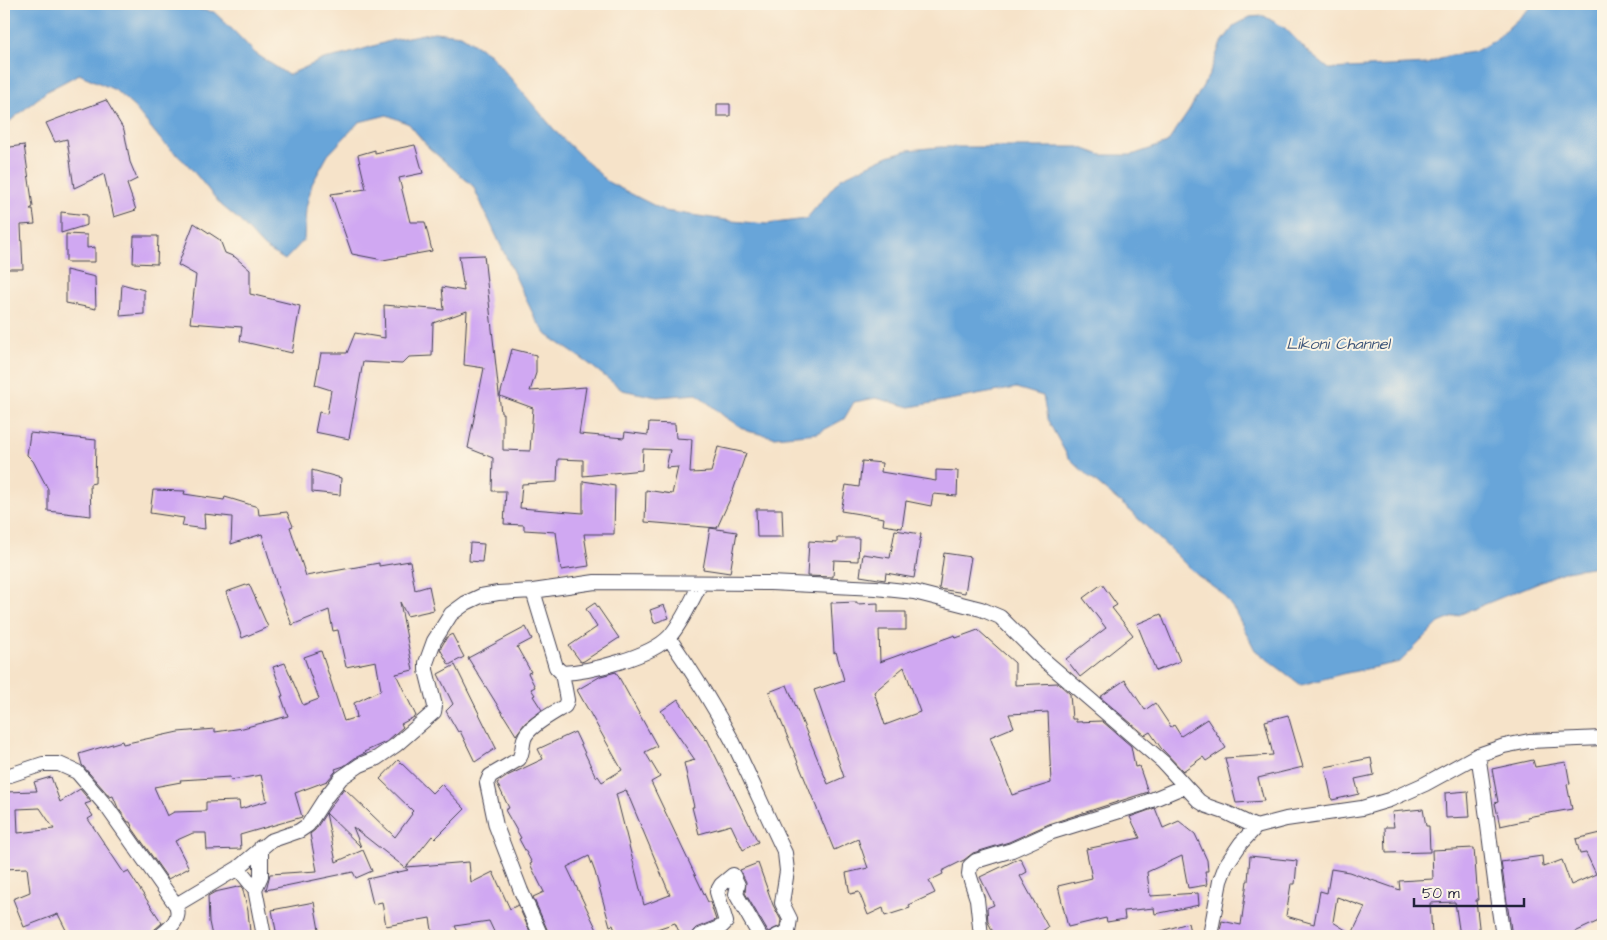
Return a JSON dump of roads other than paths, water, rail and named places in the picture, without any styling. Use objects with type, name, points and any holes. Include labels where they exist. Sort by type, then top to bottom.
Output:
[{"type":"street","points":[[176,905],[238,868],[270,841],[299,831],[308,825],[341,778],[396,745],[434,712],[435,706],[427,676],[426,663],[438,634],[451,614],[466,603],[482,596],[498,593],[534,591],[595,582],[770,583],[876,588],[914,592],[992,613],[1012,627],[1037,654],[1162,762],[1199,801],[1256,826],[1286,819],[1362,808],[1389,800],[1425,784],[1478,755],[1504,746],[1529,741],[1603,738]]},
{"type":"street","points":[[562,673],[582,671],[642,655],[669,638],[678,626],[701,583]]},
{"type":"street","points":[[534,591],[556,667],[562,673],[567,700],[565,706],[531,728],[524,739],[522,754],[519,759],[490,776],[487,783],[496,826],[541,936]]},
{"type":"street","points":[[669,638],[712,705],[732,742],[785,853],[787,871],[782,903],[790,919],[788,932],[777,936]]},
{"type":"street","points":[[1478,755],[1488,816],[1503,936]]},
{"type":"street","points":[[4,777],[43,764],[59,764],[77,772],[107,807],[176,905],[179,911],[178,916],[173,924],[160,936]]},
{"type":"street","points":[[982,936],[977,899],[968,874],[970,866],[976,861],[1012,850],[1052,832],[1142,804],[1185,786]]},
{"type":"street","points":[[1210,936],[1220,882],[1226,865],[1241,843],[1256,826]]},
{"type":"street","points":[[261,847],[261,876],[256,889],[264,936]]},
{"type":"street","points":[[238,868],[256,889]]},
{"type":"street","points":[[700,936],[721,927],[726,922],[717,892],[721,884],[733,875],[738,885],[736,894],[760,936]]},
{"type":"water","name":"Likoni Channel","points":[[10,4],[174,4],[214,12],[255,53],[288,75],[324,59],[393,40],[434,32],[461,35],[490,54],[558,134],[608,182],[665,211],[767,224],[806,219],[841,178],[888,156],[908,150],[940,147],[1079,147],[1101,155],[1132,155],[1167,143],[1189,111],[1210,73],[1220,45],[1234,26],[1250,17],[1264,16],[1285,28],[1308,52],[1329,69],[1427,64],[1451,55],[1474,52],[1494,41],[1531,7],[1538,4],[1603,4],[1603,565],[1566,571],[1439,623],[1400,662],[1301,685],[1255,650],[1235,611],[1221,592],[1197,575],[1126,507],[1068,457],[1047,419],[1043,396],[1016,388],[910,407],[876,398],[854,402],[844,419],[818,433],[774,437],[747,431],[725,417],[697,394],[657,397],[622,390],[588,363],[547,335],[536,320],[473,186],[429,148],[409,124],[387,115],[359,122],[328,155],[312,184],[306,208],[304,240],[285,260],[264,247],[238,219],[221,205],[189,166],[161,140],[135,108],[115,90],[79,74],[47,91],[4,126],[4,8]]}]
